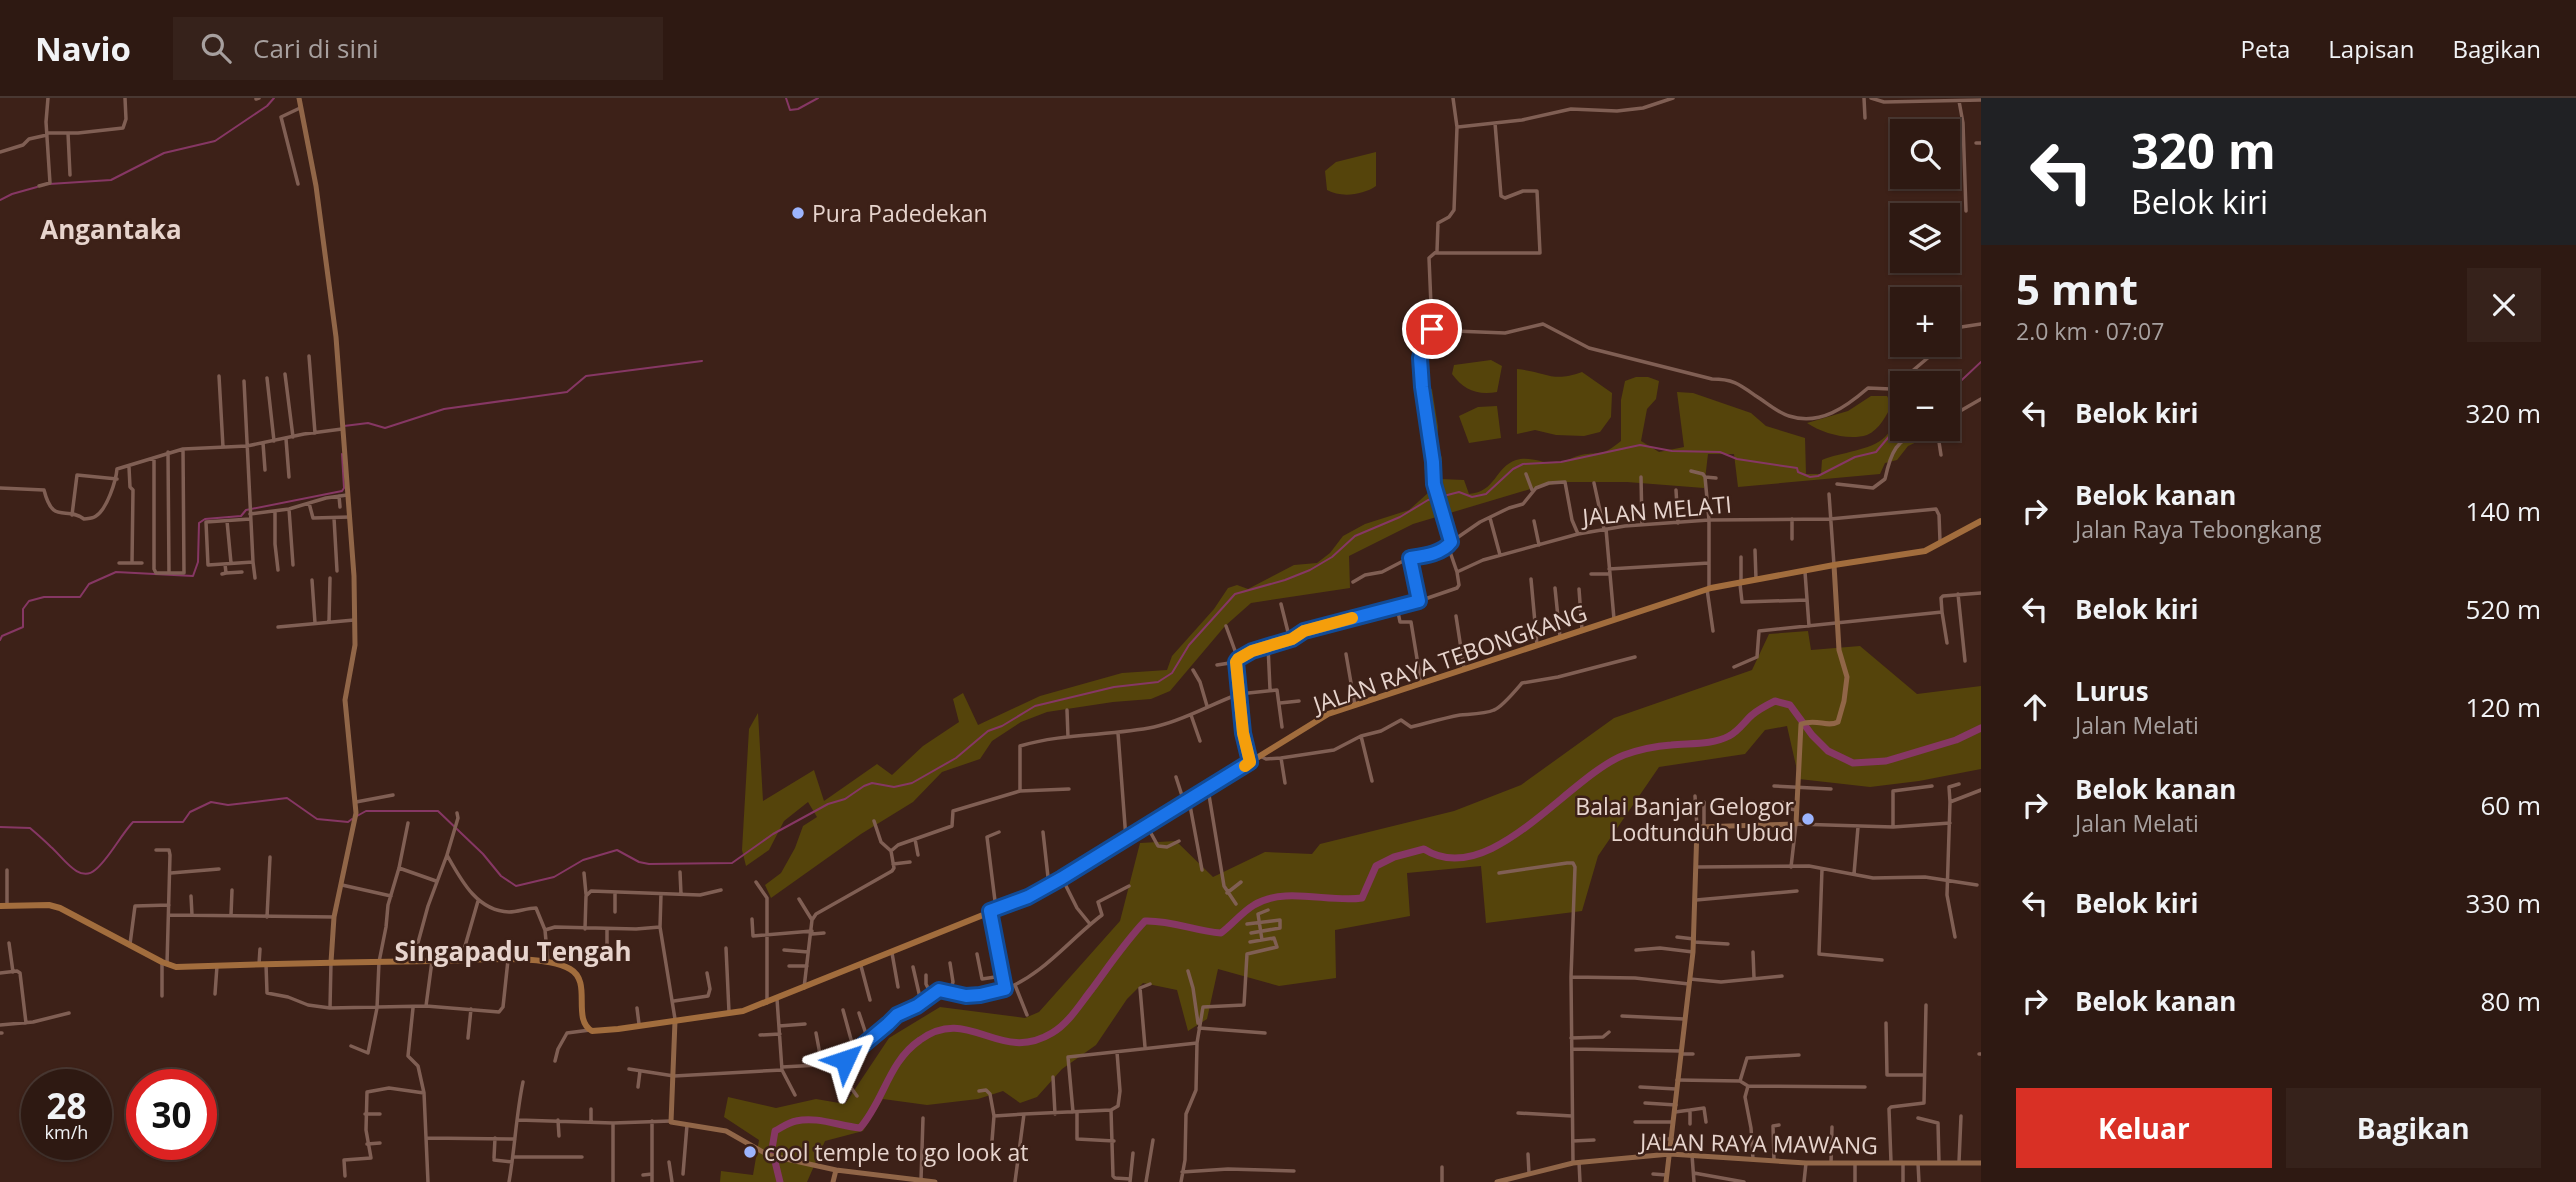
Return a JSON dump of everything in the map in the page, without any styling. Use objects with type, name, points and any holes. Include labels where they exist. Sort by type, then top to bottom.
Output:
[{"type":"main road","points":[[299,98],[316,186],[336,337],[349,495],[354,620],[354,652],[345,700],[356,813],[334,917],[331,962]]},
{"type":"main road","name":"JALAN RAYA TEBONGKANG","points":[[590,1030],[730,1014],[767,1003],[993,910],[1049,886],[1324,716],[1708,589],[1920,552],[1981,521]]},
{"type":"main road","points":[[1667,1179],[1693,952],[1701,826],[1796,824],[1801,724],[1812,720],[1834,724],[1839,720],[1847,677],[1839,650],[1834,565]]},
{"type":"main road","points":[[4,905],[49,905],[60,908],[176,967],[461,960],[548,963],[569,968],[577,975],[582,992],[584,1022],[590,1030]]},
{"type":"main road","points":[[675,1021],[671,1121],[726,1131],[768,1155],[836,1170],[935,1182]]},
{"type":"main road","name":"JALAN RAYA MAWANG","points":[[1497,1182],[1576,1163],[1670,1154],[1806,1163],[1981,1163]]},
{"type":"main road","points":[[833,1182],[836,1170]]},
{"type":"street","points":[[39,186],[50,183],[48,98]]},
{"type":"street","points":[[0,152],[23,145],[29,138],[47,134],[123,128],[126,119],[125,98]]},
{"type":"street","points":[[1436,253],[1438,223],[1449,217],[1454,210],[1457,127],[1454,98]]},
{"type":"street","points":[[1457,127],[1522,120],[1571,109],[1617,111],[1643,108],[1672,98]]},
{"type":"street","points":[[1864,98],[1865,118]]},
{"type":"street","points":[[1871,98],[1884,102],[1981,100]]},
{"type":"street","points":[[1959,101],[1963,123],[1966,211]]},
{"type":"street","points":[[298,184],[281,117],[300,108]]},
{"type":"street","points":[[1217,665],[1290,640],[1301,632],[1419,601],[1459,587],[1434,484],[1420,358],[1425,338],[1432,329],[1429,258],[1436,253],[1540,253],[1537,191],[1523,191],[1505,198],[1501,196],[1495,123]]},
{"type":"street","points":[[68,133],[70,175]]},
{"type":"street","points":[[1429,333],[1506,333],[1543,324],[1589,348],[1712,379],[1731,379],[1787,416],[1805,419],[1830,415],[1868,388],[1891,389],[1929,357]]},
{"type":"street","points":[[1960,327],[1981,324]]},
{"type":"street","points":[[309,356],[315,433]]},
{"type":"street","points":[[285,374],[293,437]]},
{"type":"street","points":[[219,376],[223,447]]},
{"type":"street","points":[[267,378],[274,441]]},
{"type":"street","points":[[244,381],[255,578]]},
{"type":"street","points":[[1960,411],[1981,400]]},
{"type":"street","points":[[0,488],[44,490],[49,506],[60,513],[79,515],[84,519],[96,516],[117,479],[117,469],[183,449],[247,446],[344,429]]},
{"type":"street","points":[[286,439],[289,477]]},
{"type":"street","points":[[1837,484],[1873,488],[1885,479],[1890,455],[1901,441]]},
{"type":"street","points":[[1939,441],[1941,456]]},
{"type":"street","points":[[263,443],[265,470]]},
{"type":"street","points":[[154,457],[153,569],[156,573],[184,572],[183,449]]},
{"type":"street","points":[[167,452],[169,574]]},
{"type":"street","points":[[129,467],[130,487],[133,490],[132,563]]},
{"type":"street","points":[[1691,471],[1716,478]]},
{"type":"street","points":[[1353,583],[1365,575],[1382,572],[1410,558],[1435,553],[1478,523],[1528,501],[1532,490],[1526,474]]},
{"type":"street","points":[[72,515],[77,475],[117,479]]},
{"type":"street","points":[[1641,477],[1642,525]]},
{"type":"street","points":[[1705,477],[1709,520],[1708,589],[1713,631]]},
{"type":"street","points":[[1532,490],[1549,483],[1565,482],[1572,520],[1578,534]]},
{"type":"street","points":[[1594,483],[1604,529],[1614,619]]},
{"type":"street","points":[[1676,490],[1678,523]]},
{"type":"street","points":[[1829,494],[1834,565]]},
{"type":"street","points":[[250,514],[289,509],[349,495]]},
{"type":"street","points":[[339,496],[340,507]]},
{"type":"street","points":[[309,503],[312,518],[350,517]]},
{"type":"street","points":[[289,509],[293,565]]},
{"type":"street","name":"JALAN MELATI","points":[[1457,572],[1500,555],[1578,534],[1604,529],[1709,520],[1830,519],[1936,509],[1939,515],[1940,543]]},
{"type":"street","points":[[275,511],[278,569]]},
{"type":"street","points":[[334,518],[337,571]]},
{"type":"street","points":[[1490,518],[1500,555]]},
{"type":"street","points":[[250,519],[206,522],[205,526],[208,564],[253,562]]},
{"type":"street","points":[[1792,519],[1792,540]]},
{"type":"street","points":[[228,521],[231,563]]},
{"type":"street","points":[[1534,521],[1539,545]]},
{"type":"street","points":[[1755,550],[1756,579]]},
{"type":"street","points":[[1741,557],[1742,602],[1807,600]]},
{"type":"street","points":[[1410,558],[1419,601]]},
{"type":"street","points":[[119,563],[142,563]]},
{"type":"street","points":[[1591,574],[1709,563]]},
{"type":"street","points":[[225,564],[224,573],[242,572]]},
{"type":"street","points":[[1805,570],[1809,626]]},
{"type":"street","points":[[329,622],[330,579]]},
{"type":"street","points":[[1531,579],[1536,645]]},
{"type":"street","points":[[312,580],[315,623]]},
{"type":"street","points":[[1555,589],[1560,638]]},
{"type":"street","points":[[1579,589],[1582,630]]},
{"type":"street","points":[[1947,643],[1942,597],[1981,593]]},
{"type":"street","points":[[1958,594],[1965,661]]},
{"type":"street","points":[[1281,604],[1290,640]]},
{"type":"street","points":[[1397,607],[1400,622],[1411,622],[1421,683]]},
{"type":"street","points":[[1734,667],[1757,657],[1759,631],[1942,612]]},
{"type":"street","points":[[1456,615],[1464,668]]},
{"type":"street","points":[[278,627],[354,620]]},
{"type":"street","points":[[1226,626],[1237,660],[1239,694],[1250,762]]},
{"type":"street","points":[[1268,646],[1270,690]]},
{"type":"street","points":[[1346,654],[1355,706]]},
{"type":"street","points":[[1260,756],[1266,759],[1281,758],[1334,750],[1401,720],[1411,727],[1490,711],[1498,708],[1522,683],[1558,677],[1635,657]]},
{"type":"street","points":[[1193,670],[1200,682],[1207,706]]},
{"type":"street","points":[[1020,790],[1019,747],[1068,737],[1156,727],[1239,694],[1278,690],[1282,727]]},
{"type":"street","points":[[1280,703],[1299,701]]},
{"type":"street","points":[[1067,710],[1068,737]]},
{"type":"street","points":[[1191,715],[1200,741]]},
{"type":"street","points":[[1118,733],[1126,839]]},
{"type":"street","points":[[1361,736],[1372,781]]},
{"type":"street","points":[[1281,758],[1285,783]]},
{"type":"street","points":[[1176,777],[1186,802],[1202,870]]},
{"type":"street","points":[[1955,937],[1949,913],[1947,879],[1949,787],[1959,784]]},
{"type":"street","points":[[1774,786],[1831,789]]},
{"type":"street","points":[[1893,827],[1893,791],[1932,786]]},
{"type":"street","points":[[1208,788],[1223,882],[1227,893],[1236,904]]},
{"type":"street","points":[[891,851],[915,839],[951,827],[953,811],[1020,790],[1069,789]]},
{"type":"street","points":[[1950,802],[1981,790]]},
{"type":"street","points":[[356,802],[393,795]]},
{"type":"street","points":[[1695,796],[1701,826]]},
{"type":"street","points":[[1701,826],[1704,802]]},
{"type":"street","points":[[1779,802],[1797,810]]},
{"type":"street","points":[[413,961],[458,818],[457,813]]},
{"type":"street","points":[[813,918],[892,871],[891,851],[881,844],[874,821]]},
{"type":"street","points":[[351,1046],[368,1054],[377,1009],[379,962],[408,823]]},
{"type":"street","points":[[1791,867],[1796,824],[1893,827],[1950,823]]},
{"type":"street","points":[[1147,826],[1158,846],[1167,847],[1179,841]]},
{"type":"street","points":[[1853,874],[1858,827]]},
{"type":"street","points":[[999,832],[987,837],[993,910],[1005,989]]},
{"type":"street","points":[[1042,832],[1049,886]]},
{"type":"street","points":[[915,839],[918,855]]},
{"type":"street","points":[[156,850],[170,853],[171,873],[162,996]]},
{"type":"street","points":[[447,855],[478,901],[507,912],[534,907],[545,930],[548,963]]},
{"type":"street","points":[[267,917],[270,857]]},
{"type":"street","points":[[893,864],[910,862]]},
{"type":"street","points":[[1499,873],[1567,863],[1575,865],[1571,977],[1572,1116],[1580,1182]]},
{"type":"street","points":[[1697,867],[1791,867],[1822,869],[1873,878],[1947,879],[1977,885]]},
{"type":"street","points":[[399,868],[436,881]]},
{"type":"street","points":[[171,873],[219,869]]},
{"type":"street","points":[[1822,869],[1819,954],[1882,960]]},
{"type":"street","points":[[4,905],[6,870]]},
{"type":"street","points":[[680,872],[681,894]]},
{"type":"street","points":[[584,873],[585,929]]},
{"type":"street","points":[[1062,878],[1077,908],[1090,924]]},
{"type":"street","points":[[756,882],[765,894],[768,935],[767,1003]]},
{"type":"street","points":[[1227,893],[1241,882]]},
{"type":"street","points":[[340,884],[391,896]]},
{"type":"street","points":[[629,1069],[674,1076],[838,1064],[855,1054],[893,1017],[939,990],[966,996],[1015,985],[1047,963],[1103,914],[1098,902],[1129,886]]},
{"type":"street","points":[[231,915],[232,890]]},
{"type":"street","points":[[586,894],[594,891],[700,895],[721,890]]},
{"type":"street","points":[[1696,900],[1797,891]]},
{"type":"street","points":[[615,892],[615,912]]},
{"type":"street","points":[[662,894],[660,927],[674,1001],[675,1021]]},
{"type":"street","points":[[191,895],[192,915]]},
{"type":"street","points":[[799,899],[813,918],[804,988]]},
{"type":"street","points":[[461,960],[478,901]]},
{"type":"street","points":[[130,944],[135,906],[169,905]]},
{"type":"street","points":[[1262,940],[1258,914],[1268,910]]},
{"type":"street","points":[[169,915],[334,917]]},
{"type":"street","points":[[752,919],[753,935],[824,933]]},
{"type":"street","points":[[1247,924],[1278,919],[1281,925],[1280,928],[1251,933]]},
{"type":"street","points":[[545,930],[555,927],[660,927]]},
{"type":"street","points":[[607,929],[607,948],[619,950]]},
{"type":"street","points":[[1677,937],[1728,944]]},
{"type":"street","points":[[1181,1182],[1186,1151],[1186,1114],[1196,1090],[1197,1043],[1204,1005],[1246,1003],[1247,954],[1277,947],[1274,939],[1250,942]]},
{"type":"street","points":[[9,943],[13,972]]},
{"type":"street","points":[[726,948],[730,1014]]},
{"type":"street","points":[[1636,950],[1660,948],[1693,952]]},
{"type":"street","points":[[260,949],[267,993],[330,1008],[426,1006],[501,1011],[508,960]]},
{"type":"street","points":[[783,950],[808,952]]},
{"type":"street","points":[[892,953],[898,986]]},
{"type":"street","points":[[1753,953],[1754,978]]},
{"type":"street","points":[[977,954],[982,979],[1002,976]]},
{"type":"street","points":[[426,1006],[432,961]]},
{"type":"street","points":[[330,1008],[331,962]]},
{"type":"street","points":[[950,963],[953,982],[950,991]]},
{"type":"street","points":[[860,965],[870,1000]]},
{"type":"street","points":[[215,994],[217,966]]},
{"type":"street","points":[[789,966],[807,967]]},
{"type":"street","points":[[913,967],[921,1003]]},
{"type":"street","points":[[1188,971],[1199,1027]]},
{"type":"street","points":[[0,973],[20,973],[26,1023]]},
{"type":"street","points":[[674,1001],[708,996],[710,989],[707,973]]},
{"type":"street","points":[[926,975],[931,994]]},
{"type":"street","points":[[1571,977],[1721,982],[1782,976]]},
{"type":"street","points":[[1145,1047],[1140,988],[1150,984]]},
{"type":"street","points":[[1015,985],[1027,1015]]},
{"type":"street","points":[[777,999],[782,1069],[795,1095]]},
{"type":"street","points":[[1891,1162],[1889,1109],[1923,1104],[1926,1005]]},
{"type":"street","points":[[413,1007],[408,1056],[418,1066],[424,1093],[428,1182]]},
{"type":"street","points":[[637,1008],[640,1026]]},
{"type":"street","points":[[468,1038],[471,1009]]},
{"type":"street","points":[[843,1010],[855,1054]]},
{"type":"street","points":[[0,1026],[69,1013]]},
{"type":"street","points":[[859,1013],[868,1040]]},
{"type":"street","points":[[1622,1016],[1684,1019]]},
{"type":"street","points":[[1886,1023],[1887,1075],[1924,1075]]},
{"type":"street","points":[[779,1026],[805,1024]]},
{"type":"street","points":[[1199,1027],[1265,1033]]},
{"type":"street","points":[[555,1061],[567,1033],[586,1033],[590,1030]]},
{"type":"street","points":[[1571,1038],[1603,1037],[1609,1032]]},
{"type":"street","points":[[816,1033],[822,1065]]},
{"type":"street","points":[[760,1035],[780,1034]]},
{"type":"street","points":[[1114,1142],[1077,1139],[1068,1057],[1197,1043]]},
{"type":"street","points":[[1572,1049],[1693,1054]]},
{"type":"street","points":[[994,1116],[1111,1110],[1119,1105],[1120,1101],[1117,1052]]},
{"type":"street","points":[[1740,1081],[1746,1058],[1800,1055]]},
{"type":"street","points":[[838,1064],[857,1096]]},
{"type":"street","points":[[638,1087],[640,1071]]},
{"type":"street","points":[[1053,1077],[1055,1114]]},
{"type":"street","points":[[1677,1080],[1740,1081],[1748,1086],[1865,1087]]},
{"type":"street","points":[[509,1182],[518,1120],[516,1113],[523,1082]]},
{"type":"street","points":[[1748,1086],[1745,1097],[1753,1159]]},
{"type":"street","points":[[1640,1087],[1676,1089]]},
{"type":"street","points":[[345,1176],[345,1159],[371,1159],[367,1144],[366,1094],[388,1088],[424,1093]]},
{"type":"street","points":[[979,1091],[986,1090],[990,1094],[994,1116],[992,1141]]},
{"type":"street","points":[[1646,1103],[1676,1105]]},
{"type":"street","points":[[1675,1112],[1704,1108],[1706,1122]]},
{"type":"street","points":[[591,1109],[591,1122]]},
{"type":"street","points":[[1111,1110],[1114,1177],[1130,1181],[1133,1153]]},
{"type":"street","points":[[1690,1110],[1690,1124]]},
{"type":"street","points":[[1518,1113],[1572,1116]]},
{"type":"street","points":[[365,1114],[380,1114]]},
{"type":"street","points":[[1015,1182],[1024,1114]]},
{"type":"street","points":[[1959,1162],[1961,1116]]},
{"type":"street","points":[[921,1181],[923,1118]]},
{"type":"street","points":[[1918,1118],[1938,1122],[1938,1162]]},
{"type":"street","points":[[518,1120],[613,1123],[671,1121]]},
{"type":"street","points":[[558,1120],[559,1136]]},
{"type":"street","points":[[652,1121],[652,1182]]},
{"type":"street","points":[[1635,1122],[1674,1122]]},
{"type":"street","points":[[613,1123],[615,1179]]},
{"type":"street","points":[[683,1174],[687,1125]]},
{"type":"street","points":[[1774,1161],[1773,1126],[1779,1125]]},
{"type":"street","points":[[1831,1163],[1832,1128]]},
{"type":"street","points":[[426,1138],[515,1139]]},
{"type":"street","points":[[495,1138],[494,1159],[512,1163]]},
{"type":"street","points":[[1650,1139],[1672,1139]]},
{"type":"street","points":[[1146,1182],[1153,1140]]},
{"type":"street","points":[[1573,1141],[1594,1140]]},
{"type":"street","points":[[367,1144],[380,1143]]},
{"type":"street","points":[[1528,1154],[1529,1173]]},
{"type":"street","points":[[1692,1155],[1694,1182]]},
{"type":"street","points":[[513,1157],[582,1157]]},
{"type":"street","points":[[669,1162],[671,1182]]},
{"type":"street","points":[[1919,1162],[1919,1182]]},
{"type":"street","points":[[1804,1182],[1806,1163]]},
{"type":"street","points":[[1855,1163],[1855,1182]]},
{"type":"street","points":[[1903,1163],[1903,1182]]},
{"type":"street","points":[[1442,1167],[1442,1182]]},
{"type":"street","points":[[1182,1172],[1267,1168],[1294,1171]]},
{"type":"street","points":[[643,1174],[652,1174]]},
{"type":"street","points":[[1653,1174],[1667,1179]]},
{"type":"street","points":[[1694,1174],[1744,1182]]},
{"type":"shaded area","points":[[1376,152],[1376,186],[1365,192],[1352,194],[1327,190],[1325,171],[1336,162]]},
{"type":"shaded area","points":[[1491,360],[1502,366],[1497,392],[1471,390],[1452,374],[1454,365]]},
{"type":"shaded area","points":[[1517,369],[1556,377],[1582,372],[1612,393],[1611,417],[1600,432],[1584,436],[1556,435],[1535,430],[1517,434]]},
{"type":"shaded area","points":[[1648,377],[1659,381],[1656,399],[1647,409],[1641,441],[1659,452],[1684,447],[1677,392],[1693,393],[1751,413],[1766,426],[1805,438],[1806,474],[1821,474],[1822,460],[1879,442],[1890,430],[1890,441],[1919,441],[1908,446],[1897,460],[1885,463],[1880,474],[1738,487],[1734,454],[1708,454],[1704,488],[1627,482],[1566,482],[1537,487],[1413,524],[1349,556],[1350,588],[1251,603],[1225,626],[1170,691],[1151,699],[1047,712],[1021,722],[992,741],[980,759],[942,772],[913,802],[861,834],[771,898],[765,885],[781,873],[803,826],[817,817],[808,802],[784,821],[769,850],[746,866],[742,850],[749,729],[758,713],[763,801],[814,770],[824,801],[877,764],[892,775],[923,746],[959,722],[953,699],[963,693],[978,725],[1040,696],[1122,673],[1167,670],[1172,656],[1214,609],[1228,588],[1237,585],[1248,589],[1294,565],[1317,563],[1330,553],[1343,536],[1365,524],[1409,510],[1428,493],[1422,391],[1432,389],[1438,427],[1437,445],[1442,458],[1440,479],[1464,480],[1469,494],[1485,489],[1509,463],[1516,460],[1558,463],[1605,451],[1621,441],[1621,400],[1625,381]]},
{"type":"shaded area","points":[[1871,396],[1887,396],[1890,401],[1890,408],[1879,426],[1860,437],[1836,435],[1807,423],[1848,411]]},
{"type":"shaded area","points":[[1497,406],[1501,438],[1469,443],[1459,416],[1478,407]]},
{"type":"shaded area","points":[[1808,631],[1811,650],[1860,646],[1917,694],[1981,686],[1981,769],[1870,787],[1799,779],[1787,726],[1765,730],[1745,754],[1659,767],[1598,856],[1582,911],[1486,923],[1481,866],[1407,873],[1410,916],[1335,930],[1336,978],[1279,986],[1218,969],[1207,1019],[1188,1031],[1177,990],[1143,983],[1127,999],[1096,1045],[1062,1069],[1037,1097],[1020,1103],[1003,1091],[978,1099],[927,1105],[883,1099],[863,1131],[825,1141],[807,1182],[720,1182],[721,1171],[753,1175],[759,1140],[724,1117],[728,1097],[776,1108],[816,1099],[845,1104],[889,1038],[940,1007],[1025,1018],[1039,1012],[1120,921],[1140,843],[1176,841],[1213,877],[1265,852],[1312,854],[1320,844],[1454,811],[1521,785],[1614,718],[1752,670],[1769,634]]},
{"type":"waterway","points":[[49,184],[111,180],[164,153],[215,141],[267,106],[274,98]]},
{"type":"waterway","points":[[786,98],[790,110],[798,109],[818,98]]},
{"type":"waterway","points":[[0,200],[37,187]]},
{"type":"waterway","points":[[344,426],[368,423],[385,428],[444,409],[567,392],[586,376],[702,361]]},
{"type":"waterway","points":[[1960,382],[1981,362]]},
{"type":"waterway","points":[[357,816],[366,811],[438,811],[483,854],[501,876],[516,886],[554,877],[583,860],[617,850],[639,862],[649,864],[732,863],[773,834],[828,804],[845,799],[864,786],[872,783],[894,787],[912,783],[956,758],[988,731],[1002,726],[1035,706],[1114,687],[1158,682],[1172,673],[1189,645],[1235,594],[1310,570],[1332,557],[1355,536],[1400,517],[1428,500],[1459,492],[1472,497],[1486,494],[1513,469],[1523,464],[1561,462],[1640,445],[1672,451],[1720,452],[1737,459],[1797,468],[1798,472],[1810,477],[1818,476],[1855,457],[1876,452],[1890,435]]},
{"type":"waterway","points":[[0,640],[2,636],[23,627],[23,609],[29,601],[44,597],[80,597],[89,584],[116,572],[193,576],[198,562],[199,523],[205,519],[241,516],[246,510],[342,491],[342,454]]},
{"type":"waterway","points":[[780,1182],[772,1149],[775,1131],[804,1120],[820,1120],[860,1128],[875,1106],[893,1070],[909,1049],[938,1031],[954,1028],[969,1030],[1016,1043],[1033,1041],[1052,1033],[1074,1013],[1145,921],[1221,933],[1250,908],[1266,899],[1293,896],[1362,898],[1376,866],[1394,857],[1424,849],[1449,858],[1475,855],[1501,844],[1602,767],[1624,755],[1660,746],[1722,739],[1735,732],[1757,711],[1775,701],[1790,705],[1812,735],[1828,751],[1853,763],[1886,761],[1956,740],[1981,728]]},
{"type":"waterway","points":[[0,827],[30,828],[71,867],[83,874],[100,866],[133,822],[183,822],[190,812],[211,802],[228,805],[287,798],[317,819],[348,822],[352,819]]},
{"type":"slow traffic","points":[[1245,766],[1250,762],[1243,733],[1236,662],[1238,659],[1252,651],[1292,639],[1304,631],[1352,618]]},
{"type":"place","name":"Pura Padedekan","points":[[798,213]]},
{"type":"place","name":"Balai Banjar Gelogor Lodtunduh Ubud","points":[[1808,819]]},
{"type":"place","name":"cool temple to go look at","points":[[750,1152]]},
{"type":"district","name":"Angantaka","points":[[111,229]]},
{"type":"district","name":"Singapadu Tengah","points":[[513,951]]},
{"type":"route","points":[[845,1060],[855,1054],[893,1017],[917,1006],[934,992],[943,989],[966,996],[1005,989],[990,911],[1028,897],[1062,878],[1250,762],[1243,733],[1236,662],[1238,659],[1252,651],[1292,639],[1301,632],[1419,601],[1410,558],[1435,553],[1451,542],[1434,484],[1422,387],[1420,358],[1425,338],[1432,329]]}]
